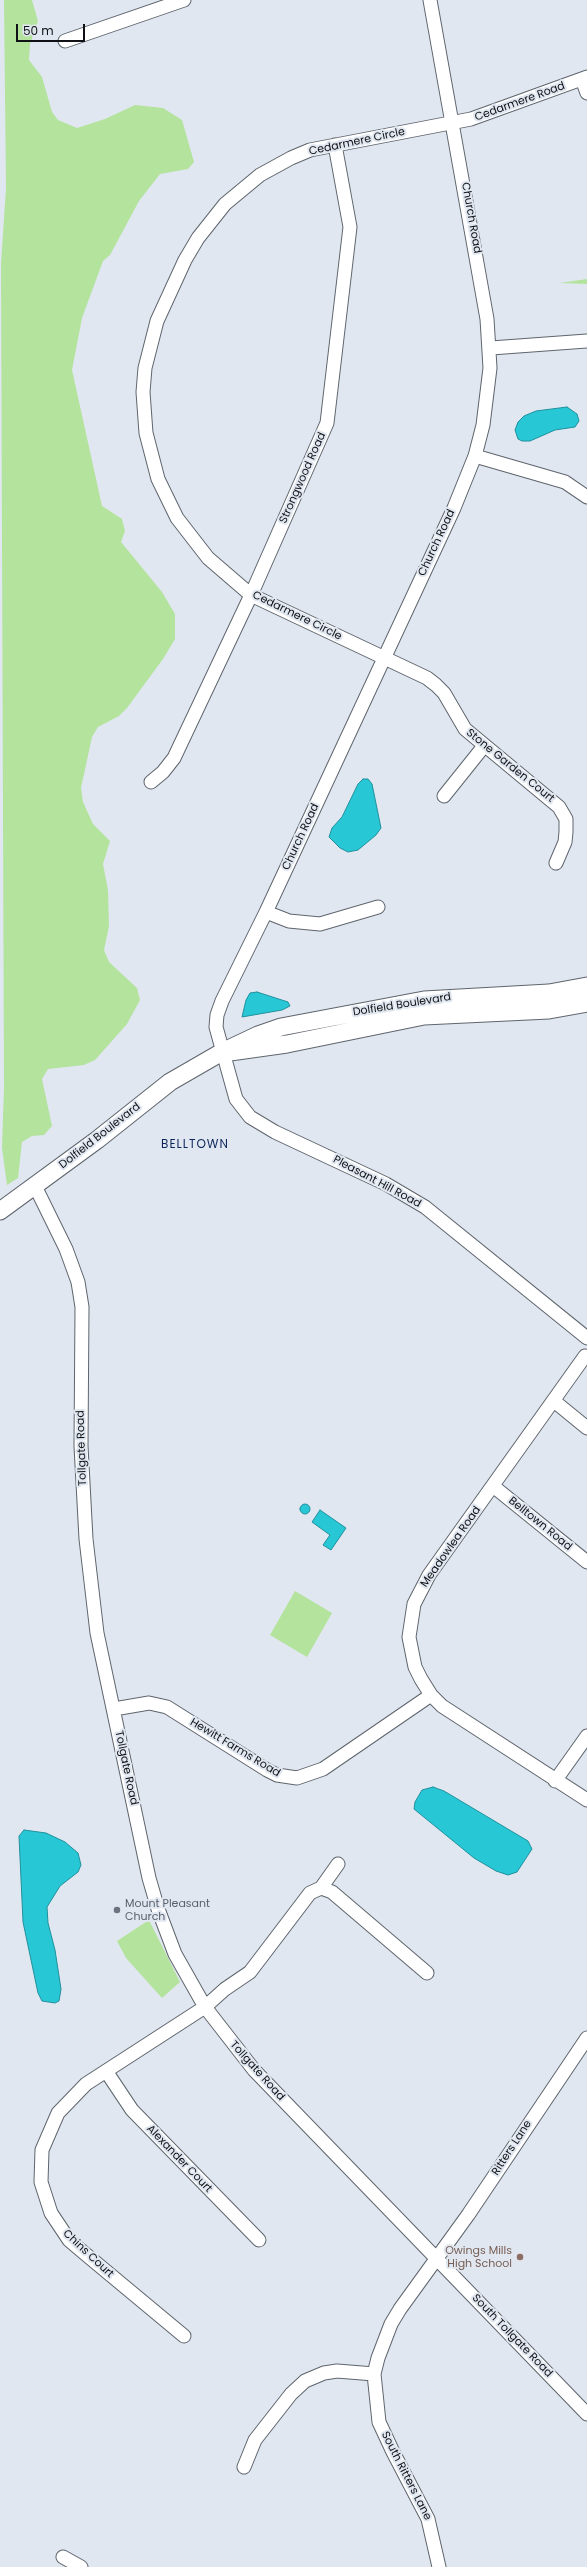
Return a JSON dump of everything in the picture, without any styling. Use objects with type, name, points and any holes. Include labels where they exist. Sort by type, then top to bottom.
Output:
[{"type":"main road","name":"Dolfield Boulevard","points":[[4,1208],[35,1186],[170,1082],[222,1052],[258,1034],[281,1027],[388,1006],[455,997],[549,993],[587,986]]},
{"type":"main road","name":"Dolfield Boulevard","points":[[222,1052],[243,1052],[424,1016],[549,1010],[587,1003]]},
{"type":"street","points":[[65,41],[184,0]]},
{"type":"street","name":"Church Road","points":[[222,1052],[217,1032],[217,1015],[454,508],[475,456],[488,393],[491,348],[477,252],[451,123],[430,0]]},
{"type":"street","points":[[585,78],[587,93]]},
{"type":"street","name":"Cedarmere Road","points":[[451,123],[471,119],[585,78]]},
{"type":"street","name":"Cedarmere Circle","points":[[384,657],[251,595],[208,558],[177,518],[166,498],[150,457],[146,433],[143,392],[145,368],[157,321],[198,238],[225,204],[244,187],[276,165],[310,150],[451,123]]},
{"type":"street","name":"Strongwood Road","points":[[151,782],[163,772],[174,758],[251,595],[321,439],[328,416],[350,227],[335,145]]},
{"type":"street","points":[[491,348],[587,341]]},
{"type":"street","points":[[475,456],[565,482],[587,497]]},
{"type":"street","name":"Stone Garden Court","points":[[384,657],[427,678],[436,685],[444,693],[465,729],[560,807],[566,819],[566,832],[565,842],[556,863]]},
{"type":"street","points":[[444,796],[484,746]]},
{"type":"street","points":[[266,912],[289,921],[320,924],[378,907]]},
{"type":"street","name":"Pleasant Hill Road","points":[[222,1052],[236,1099],[250,1117],[275,1132],[386,1184],[425,1207],[587,1338]]},
{"type":"street","name":"Tollgate Road","points":[[35,1186],[68,1255],[79,1288],[82,1307],[81,1446],[86,1539],[98,1633],[158,1909],[175,1954],[205,2007],[254,2070],[437,2258]]},
{"type":"street","name":"Meadowlea Road","points":[[585,1356],[429,1575],[414,1604],[409,1638],[415,1667],[431,1695],[456,1716],[587,1800]]},
{"type":"street","points":[[554,1401],[587,1428]]},
{"type":"street","name":"Belltown Road","points":[[493,1486],[587,1562]]},
{"type":"street","name":"Hewitt Farms Road","points":[[114,1708],[149,1703],[168,1707],[267,1770],[277,1775],[297,1778],[323,1769],[431,1695]]},
{"type":"street","points":[[556,1781],[587,1736]]},
{"type":"street","name":"Chins Court","points":[[184,2336],[69,2240],[59,2227],[45,2199],[41,2182],[42,2150],[51,2124],[75,2094],[106,2071],[205,2007],[224,1989],[250,1972],[310,1893],[321,1888],[338,1864]]},
{"type":"street","points":[[321,1888],[332,1892],[427,1973]]},
{"type":"street","name":"Ritters Lane","points":[[437,2258],[587,2038]]},
{"type":"street","name":"Alexander Court","points":[[106,2071],[137,2115],[259,2240]]},
{"type":"street","name":"South Ritters Lane","points":[[437,2258],[391,2324],[384,2340],[374,2374],[379,2422],[428,2519],[439,2567]]},
{"type":"street","name":"South Tollgate Road","points":[[437,2258],[587,2414]]},
{"type":"street","points":[[244,2467],[254,2440],[291,2394],[305,2381],[319,2374],[337,2372],[374,2374]]},
{"type":"street","points":[[63,2557],[81,2567]]},
{"type":"green space","points":[[4,0],[32,0],[38,21],[30,44],[29,60],[42,77],[52,112],[58,120],[77,128],[105,119],[135,105],[163,108],[182,120],[194,162],[188,169],[160,174],[139,201],[110,255],[103,261],[82,318],[72,370],[102,506],[122,519],[125,531],[121,542],[162,592],[175,614],[175,639],[163,659],[127,708],[119,716],[98,727],[92,737],[81,788],[83,802],[93,824],[110,841],[103,864],[108,890],[109,926],[104,950],[109,962],[137,988],[140,1000],[127,1024],[95,1060],[84,1065],[48,1069],[42,1079],[52,1126],[44,1135],[32,1136],[22,1142],[18,1178],[7,1185],[2,1148],[4,1087],[1,264],[6,188]]},
{"type":"green space","points":[[587,279],[587,284],[560,283]]},
{"type":"green space","points":[[295,1591],[332,1613],[307,1657],[270,1635]]},
{"type":"green space","points":[[149,1920],[180,1982],[162,1998],[126,1958],[117,1941]]},
{"type":"water","points":[[567,407],[577,414],[579,421],[575,427],[555,430],[530,441],[522,441],[518,439],[515,430],[518,422],[524,416],[536,411]]},
{"type":"water","points":[[363,779],[368,779],[372,784],[381,828],[376,835],[358,850],[348,852],[340,848],[329,837],[332,828],[342,817],[358,784]]},
{"type":"water","points":[[257,992],[288,1002],[290,1006],[282,1010],[242,1017],[246,1000],[250,993]]},
{"type":"water","points":[[303,1504],[307,1504],[309,1505],[309,1513],[303,1514],[300,1511],[300,1507]]},
{"type":"water","points":[[320,1510],[346,1528],[331,1550],[323,1545],[330,1535],[312,1522]]},
{"type":"water","points":[[433,1787],[444,1791],[528,1841],[532,1849],[517,1872],[508,1875],[496,1871],[474,1858],[414,1809],[415,1802],[422,1790]]},
{"type":"water","points":[[24,1830],[46,1833],[65,1842],[78,1853],[81,1865],[78,1872],[60,1886],[47,1907],[48,1923],[55,1950],[61,1989],[59,2001],[55,2003],[42,2001],[38,1993],[23,1922],[19,1836]]},
{"type":"place","name":"Mount Pleasant Church","points":[[117,1910]]},
{"type":"place","name":"Owings Mills High School","points":[[520,2257]]},
{"type":"district","name":"BELLTOWN","points":[[195,1145]]}]
